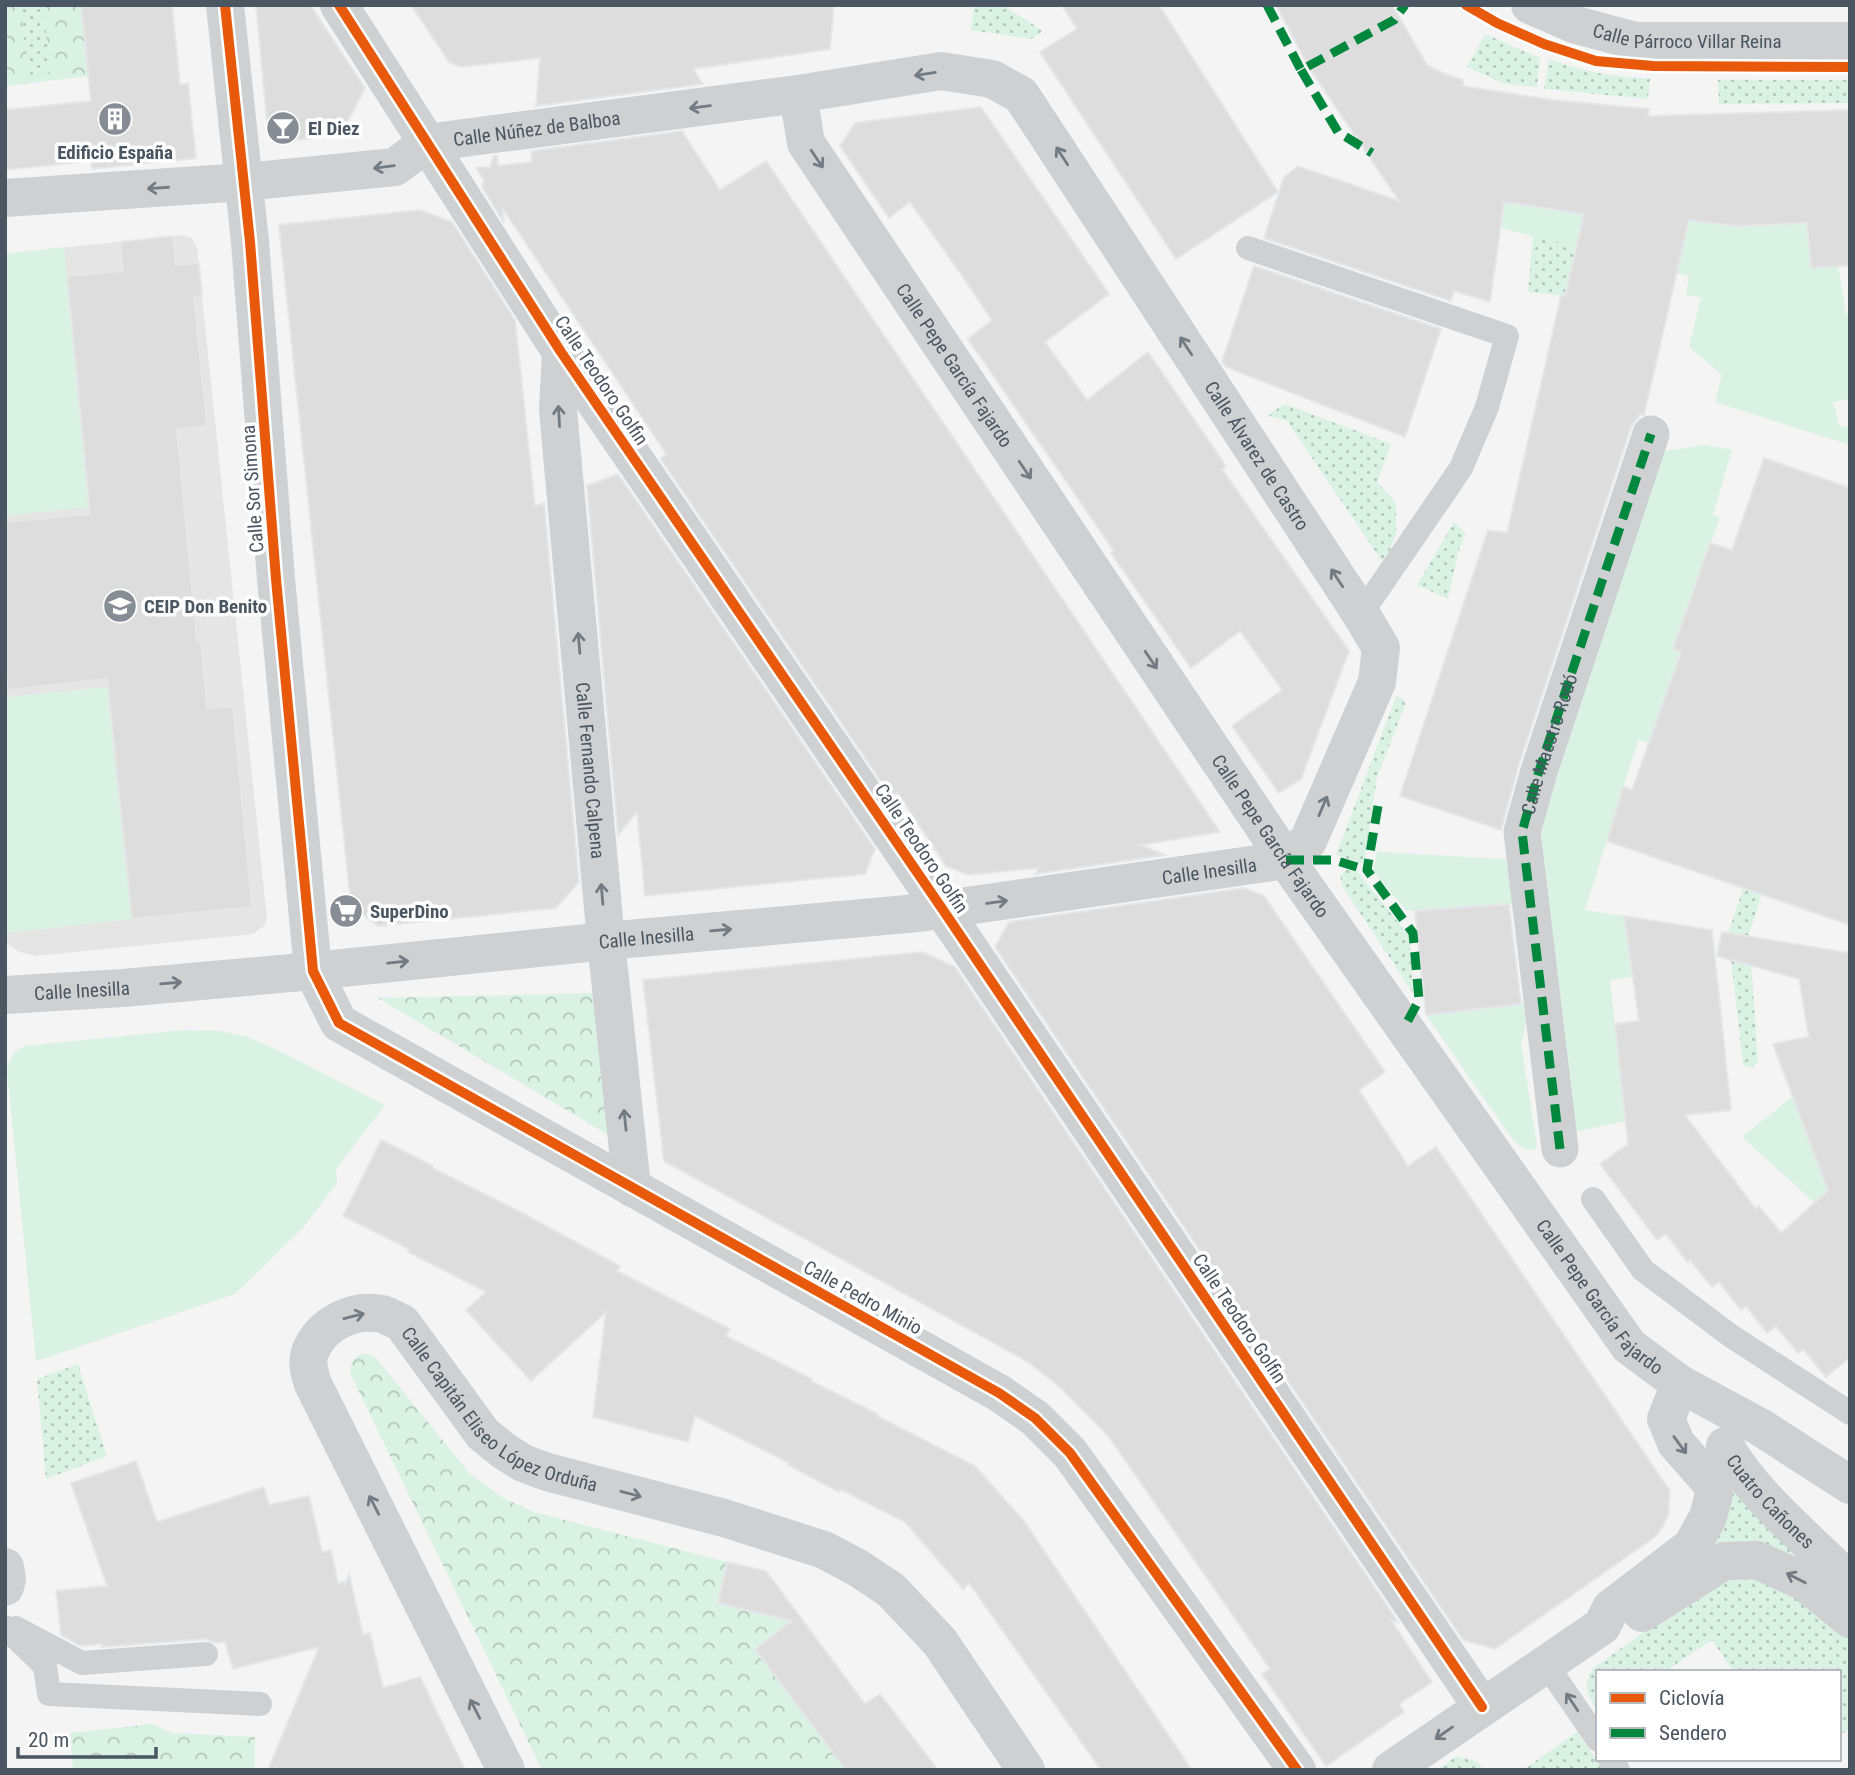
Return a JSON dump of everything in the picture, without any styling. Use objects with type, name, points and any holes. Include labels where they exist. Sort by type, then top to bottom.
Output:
[{"type":"street","name":"Calle Sor Simona","points":[[225,5],[244,182],[276,579],[313,971]]},
{"type":"street","name":"Calle Teodoro Golfin","points":[[339,5],[561,352],[943,910],[1482,1707]]},
{"type":"street","name":"Calle Párroco Villar Reina","points":[[1530,5],[1576,25],[1636,41],[1850,41]]},
{"type":"street","name":"Calle Núñez de Balboa","points":[[5,198],[244,182],[395,167],[427,143],[798,94],[941,71],[992,79]]},
{"type":"street","name":"Calle Álvarez de Castro","points":[[992,79],[1021,95],[1381,648],[1377,682],[1308,841],[1286,860]]},
{"type":"street","name":"Calle Pepe García Fajardo","points":[[798,94],[806,143],[1286,860],[1629,1346],[1681,1384],[1760,1427],[1850,1485]]},
{"type":"street","name":"Calle Fernando Calpena","points":[[561,352],[558,410],[606,940],[632,1188]]},
{"type":"street","name":"Calle Maestro Rodó","points":[[1560,1149],[1522,832],[1539,771],[1651,433]]},
{"type":"street","name":"Calle Inesilla","points":[[5,995],[123,988],[313,971],[606,940],[943,910],[1286,860]]},
{"type":"street","name":"Calle Pedro Minio","points":[[313,971],[339,1023],[999,1393],[1035,1419],[1070,1453],[1297,1770]]},
{"type":"street","name":"Calle Capitán Eliseo López Orduña","points":[[506,1770],[313,1384],[308,1367],[310,1353],[320,1336],[350,1315],[384,1315],[402,1323],[483,1434],[523,1463],[547,1472],[724,1518],[824,1550],[891,1590],[940,1642],[1026,1770]]},
{"type":"street","points":[[1681,1384],[1666,1419],[1676,1443],[1712,1483]]},
{"type":"street","name":"Cuatro Cañones","points":[[1760,1427],[1745,1430],[1725,1446],[1735,1463],[1760,1493],[1850,1582]]},
{"type":"street","points":[[1391,1770],[1602,1626],[1611,1608],[1692,1546],[1708,1517],[1714,1494],[1714,1467],[1725,1446]]},
{"type":"street","name":"Cuatro Cañones","points":[[1602,1626],[1624,1625],[1724,1560],[1757,1560],[1780,1570],[1803,1581],[1850,1619]]},
{"type":"street","points":[[5,1567],[5,1587]]},
{"type":"lane","points":[[1248,248],[1507,336],[1487,407],[1461,468],[1361,614]]},
{"type":"lane","points":[[1592,1199],[1643,1270],[1731,1336],[1850,1413]]},
{"type":"lane","points":[[5,1622],[82,1663],[206,1654]]},
{"type":"lane","points":[[5,1628],[45,1667],[50,1694],[260,1704]]},
{"type":"lane","points":[[1546,1664],[1596,1738]]},
{"type":"shaded area","name":"CEIP Don Benito","points":[[180,235],[192,238],[197,248],[267,919],[264,926],[253,934],[35,956],[19,952],[5,942],[5,254]]},
{"type":"green space","points":[[5,5],[81,5],[89,76],[5,86]]},
{"type":"green space","points":[[21,5],[43,5],[50,72],[27,75]]},
{"type":"green space","points":[[974,5],[1003,5],[1043,31],[1031,39],[971,30]]},
{"type":"green space","points":[[1485,34],[1540,58],[1537,87],[1505,84],[1467,67]]},
{"type":"green space","points":[[1549,59],[1598,73],[1650,78],[1648,99],[1544,89]]},
{"type":"green space","points":[[1718,80],[1850,80],[1850,103],[1719,104]]},
{"type":"green space","points":[[1505,202],[1807,223],[1811,267],[1838,266],[1846,314],[1850,314],[1850,399],[1833,402],[1840,427],[1850,426],[1850,445],[1715,402],[1722,375],[1689,347],[1701,298],[1686,294],[1689,276],[1500,228]]},
{"type":"green space","points":[[1533,236],[1577,247],[1565,296],[1528,292]]},
{"type":"green space","points":[[64,247],[89,507],[5,516],[5,254]]},
{"type":"green space","points":[[1285,404],[1391,444],[1377,482],[1396,506],[1396,534],[1382,561],[1287,421],[1267,415]]},
{"type":"green space","points":[[1705,445],[1732,450],[1713,515],[1720,518],[1704,560],[1694,656],[1649,743],[1638,740],[1585,910],[1624,916],[1633,977],[1610,980],[1625,1121],[1574,1132],[1541,835],[1553,776],[1658,452]]},
{"type":"green space","points":[[1454,522],[1466,534],[1458,552],[1448,599],[1417,585]]},
{"type":"green space","points":[[108,687],[132,919],[5,933],[5,697]]},
{"type":"green space","points":[[1397,697],[1404,699],[1405,705],[1377,777],[1364,864],[1336,855]]},
{"type":"green space","points":[[1768,817],[1784,827],[1749,934],[1758,1061],[1753,1067],[1748,1067],[1743,1064],[1728,933]]},
{"type":"green space","points":[[1377,852],[1506,859],[1514,904],[1407,911],[1373,871]]},
{"type":"green space","points":[[1347,869],[1358,872],[1409,936],[1413,993],[1343,887],[1340,876]]},
{"type":"green space","points":[[595,993],[610,1136],[378,998]]},
{"type":"green space","points":[[1532,1002],[1521,1044],[1537,1145],[1535,1149],[1529,1150],[1513,1140],[1426,1015]]},
{"type":"green space","points":[[185,1030],[220,1031],[247,1037],[385,1105],[336,1169],[337,1183],[303,1228],[235,1294],[36,1361],[7,1070],[11,1058],[25,1046]]},
{"type":"green space","points":[[1792,1097],[1816,1159],[1850,1198],[1816,1204],[1742,1137]]},
{"type":"green space","points":[[361,1354],[376,1358],[469,1473],[503,1498],[534,1512],[727,1562],[718,1603],[791,1621],[755,1649],[846,1770],[542,1770],[350,1373],[352,1362]]},
{"type":"green space","points":[[78,1364],[107,1456],[46,1479],[37,1379]]},
{"type":"green space","points":[[1720,1476],[1815,1563],[1775,1552],[1702,1550]]},
{"type":"green space","points":[[1733,1576],[1773,1586],[1819,1613],[1850,1638],[1850,1728],[1841,1735],[1841,1670],[1733,1670],[1712,1640],[1667,1670],[1596,1670],[1596,1708],[1587,1692],[1591,1670],[1712,1583]]},
{"type":"green space","points":[[152,1724],[172,1733],[255,1737],[255,1770],[73,1770],[70,1733]]},
{"type":"green space","points":[[1577,1732],[1604,1770],[1523,1770]]},
{"type":"green space","points":[[1457,1756],[1475,1761],[1486,1770],[1437,1770]]},
{"type":"building","points":[[81,5],[172,5],[180,85],[188,83],[196,158],[92,169],[91,161],[5,170],[5,110],[91,101]]},
{"type":"building","points":[[256,5],[310,5],[365,88],[341,135],[288,141],[267,121]]},
{"type":"building","points":[[411,5],[834,5],[830,49],[693,69],[703,84],[536,106],[540,58],[461,67],[449,62]]},
{"type":"building","points":[[1062,5],[1159,5],[1278,192],[1176,259],[1040,52],[1077,29]]},
{"type":"building","points":[[1276,5],[1392,5],[1427,65],[1463,80],[1463,86],[1552,100],[1649,109],[1648,116],[1850,110],[1850,265],[1811,268],[1807,223],[1736,226],[1689,220],[1644,415],[1640,414],[1631,427],[1519,764],[1501,830],[1400,796],[1488,530],[1507,533],[1561,296],[1565,296],[1584,214],[1504,202],[1490,302],[1454,291],[1451,301],[1264,238],[1284,177],[1298,166],[1399,201],[1310,69]]},
{"type":"building","points":[[981,107],[1109,294],[1045,342],[1087,400],[1148,352],[1226,466],[1222,469],[1349,651],[1301,779],[1279,793],[1232,726],[1282,690],[1240,631],[1191,668],[968,339],[992,320],[910,202],[889,218],[840,146],[855,123]]},
{"type":"building","points":[[682,131],[720,190],[766,161],[1220,832],[1141,845],[1165,855],[1035,874],[1038,868],[969,875],[946,866],[897,792],[894,800],[660,458],[667,455],[503,209],[504,223],[482,187],[484,181],[476,168],[490,167],[494,156],[497,156],[498,166],[531,162],[532,151]]},
{"type":"building","points":[[420,210],[452,222],[515,320],[535,506],[544,503],[579,882],[556,908],[378,926],[351,905],[279,225]]},
{"type":"building","points":[[173,236],[176,265],[199,263],[202,297],[194,298],[207,426],[177,429],[197,641],[201,640],[207,709],[233,706],[252,907],[132,919],[107,679],[8,690],[5,664],[5,522],[90,514],[67,276],[123,271],[120,242]]},
{"type":"building","points":[[1254,266],[1441,329],[1405,437],[1226,367],[1222,362]]},
{"type":"building","points":[[1764,458],[1850,488],[1850,925],[1607,841],[1623,787],[1632,790],[1681,652],[1673,649],[1710,543],[1732,550]]},
{"type":"building","points":[[618,474],[875,849],[865,874],[645,896],[637,812],[618,835],[587,486]]},
{"type":"building","points":[[1244,888],[1264,896],[1385,1072],[1359,1090],[1408,1166],[1436,1147],[1670,1491],[1668,1515],[1655,1537],[1495,1649],[1463,1640],[995,947],[1009,922]]},
{"type":"building","points":[[1509,904],[1521,1004],[1426,1015],[1415,911]]},
{"type":"building","points":[[1624,916],[1712,930],[1731,1110],[1685,1115],[1756,1209],[1759,1206],[1781,1233],[1828,1191],[1773,1044],[1809,1037],[1799,979],[1717,956],[1722,932],[1850,953],[1850,1357],[1826,1377],[1803,1349],[1798,1353],[1776,1326],[1767,1333],[1746,1306],[1741,1310],[1719,1282],[1712,1287],[1690,1260],[1688,1263],[1666,1234],[1657,1240],[1600,1164],[1628,1144],[1615,1024],[1639,1021]]},
{"type":"building","points":[[922,952],[955,967],[1398,1622],[1391,1620],[1432,1682],[1399,1704],[1404,1712],[1326,1766],[1262,1674],[1270,1669],[1109,1437],[1061,1388],[1028,1362],[664,1161],[643,980]]},
{"type":"building","points":[[381,1140],[620,1266],[617,1271],[730,1329],[726,1336],[975,1466],[1024,1521],[1192,1770],[1101,1770],[969,1583],[963,1589],[905,1522],[840,1489],[839,1492],[788,1465],[789,1463],[695,1416],[688,1442],[593,1417],[606,1312],[531,1381],[466,1310],[486,1292],[343,1216]]},
{"type":"building","points":[[136,1461],[157,1522],[264,1487],[269,1505],[309,1496],[322,1552],[331,1550],[338,1583],[344,1582],[345,1585],[349,1574],[363,1635],[370,1633],[383,1688],[420,1677],[465,1770],[268,1770],[319,1647],[233,1669],[225,1642],[216,1643],[205,1639],[102,1647],[102,1644],[81,1646],[61,1635],[56,1591],[107,1586],[71,1483]]},
{"type":"building","points":[[727,1562],[766,1571],[865,1704],[880,1694],[938,1770],[846,1770],[755,1649],[792,1621],[718,1603]]},
{"type":"marked path","points":[[1267,5],[1301,70],[1394,20],[1405,5]]},
{"type":"marked path","points":[[1301,70],[1338,132],[1372,153]]},
{"type":"marked path","points":[[1560,1149],[1522,832],[1539,771],[1651,434]]},
{"type":"marked path","points":[[1378,806],[1367,870],[1413,933],[1419,1000],[1404,1028]]},
{"type":"marked path","points":[[1286,860],[1334,860],[1367,870]]},
{"type":"cycle path","points":[[225,5],[250,242],[276,579],[313,971],[339,1023],[999,1393],[1035,1418],[1070,1453],[1297,1770]]},
{"type":"cycle path","points":[[339,5],[561,352],[943,910],[1482,1707]]},
{"type":"cycle path","points":[[1466,5],[1497,23],[1544,44],[1596,61],[1653,66],[1850,67]]},
{"type":"place","name":"Edificio España","points":[[115,119]]},
{"type":"place","name":"El Diez","points":[[283,128]]},
{"type":"place","name":"CEIP Don Benito","points":[[120,606]]},
{"type":"place","name":"SuperDino","points":[[346,911]]}]
